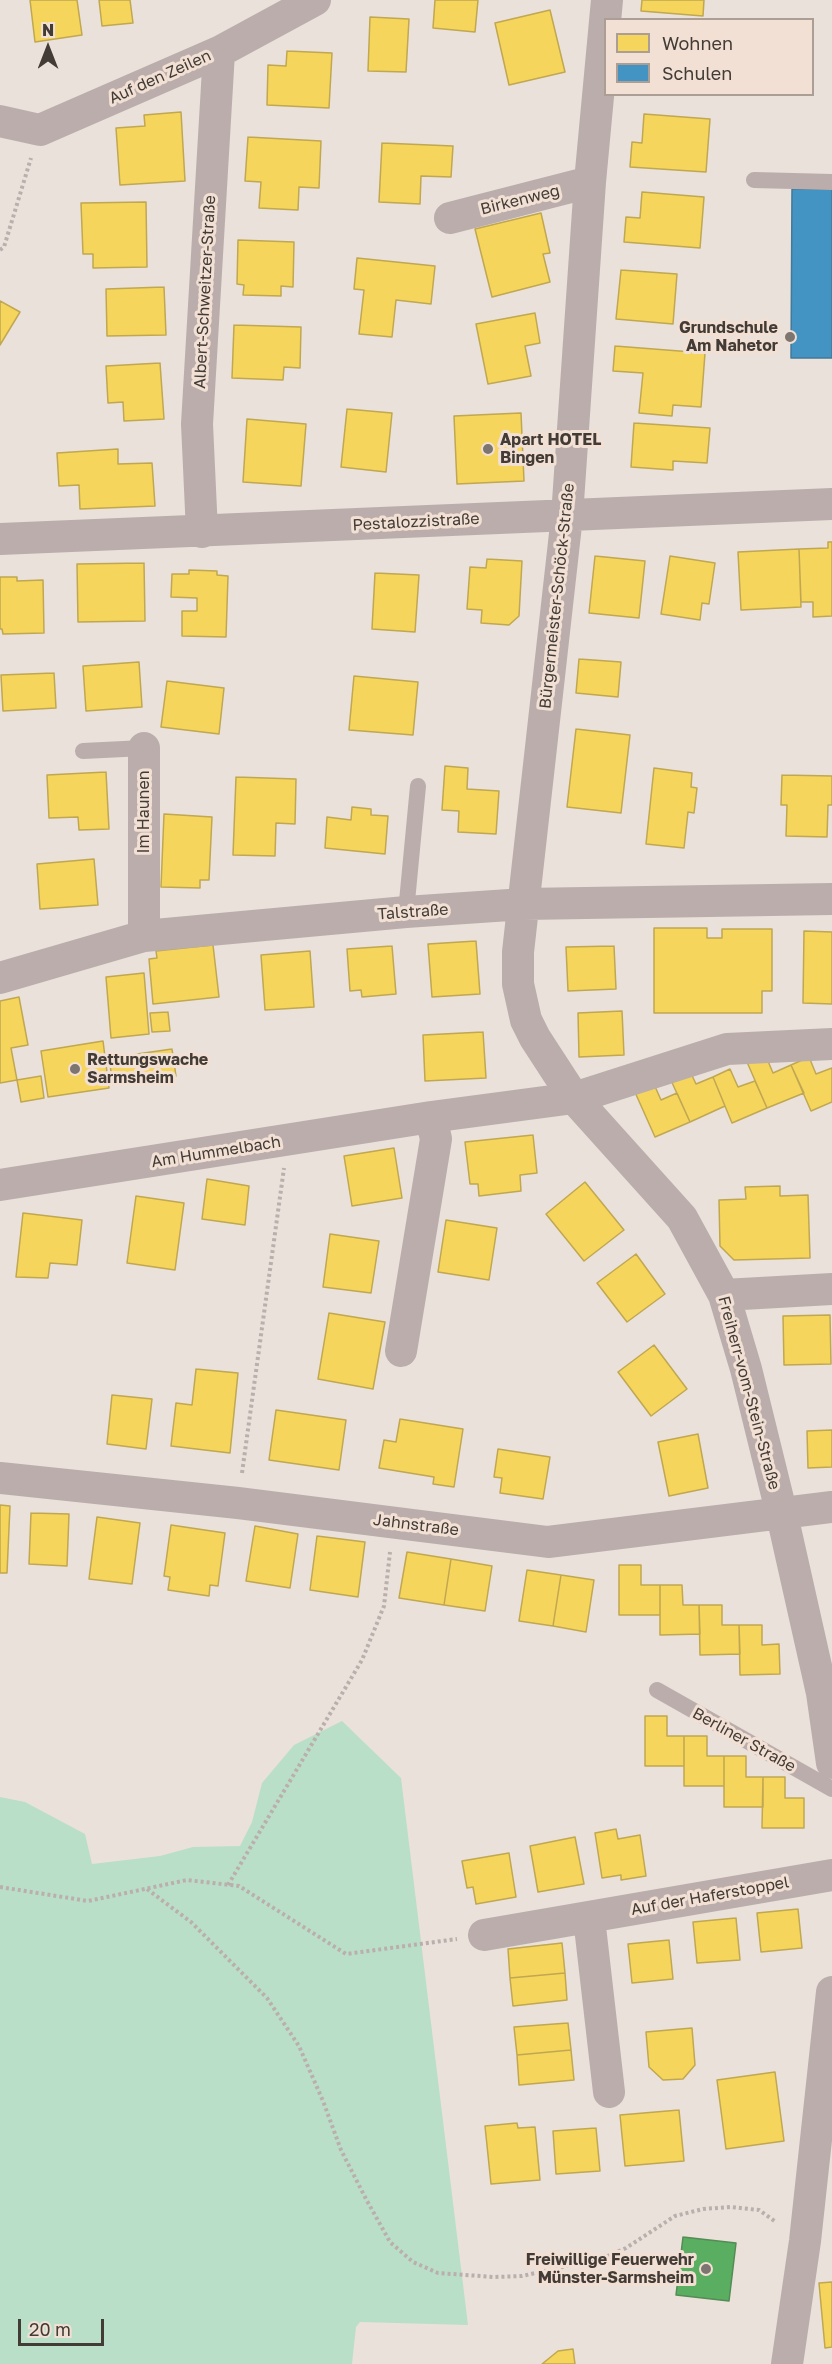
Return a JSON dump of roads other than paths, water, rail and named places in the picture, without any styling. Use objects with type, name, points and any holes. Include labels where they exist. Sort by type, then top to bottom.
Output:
[{"type":"street","name":"Auf den Zeilen","points":[[0,121],[40,130],[219,52],[315,0]]},
{"type":"street","name":"Bürgermeister-Schöck-Straße","points":[[605,18],[607,0]]},
{"type":"street","name":"Bürgermeister-Schöck-Straße","points":[[524,904],[567,516],[590,182],[604,32]]},
{"type":"street","name":"Albert-Schweitzer-Straße","points":[[202,532],[197,424],[219,52]]},
{"type":"street","name":"Birkenweg","points":[[450,218],[590,182]]},
{"type":"street","name":"Pestalozzistraße","points":[[0,538],[202,532],[832,504]]},
{"type":"street","name":"Im Haunen","points":[[144,748],[144,936]]},
{"type":"street","name":"Talstraße","points":[[0,978],[144,936],[406,912],[524,904],[832,899]]},
{"type":"street","name":"Freiherr-vom-Stein-Straße","points":[[524,904],[517,968],[521,1001],[526,1020],[535,1038],[574,1098],[682,1218],[724,1295],[746,1370],[782,1515],[822,1693],[832,1763]]},
{"type":"street","name":"Am Hummelbach","points":[[0,1185],[431,1117],[574,1098],[727,1048],[832,1044]]},
{"type":"street","points":[[402,1351],[436,1139],[431,1117]]},
{"type":"street","points":[[724,1295],[832,1289]]},
{"type":"street","name":"Jahnstraße","points":[[0,1478],[238,1503],[548,1542],[782,1515],[832,1507]]},
{"type":"street","name":"Auf der Haferstoppel","points":[[484,1935],[832,1875]]},
{"type":"street","points":[[589,1917],[609,2092]]},
{"type":"street","points":[[787,2364],[819,2240],[832,1992]]},
{"type":"lane","points":[[754,180],[832,182]]},
{"type":"lane","name":"Im Haunen","points":[[83,751],[144,748]]},
{"type":"lane","points":[[406,912],[418,786]]},
{"type":"lane","name":"Berliner Straße","points":[[657,1690],[832,1790]]},
{"type":"place","name":"Grundschule Am Nahetor","points":[[790,337]]},
{"type":"place","name":"Apart HOTEL Bingen","points":[[488,449]]},
{"type":"place","name":"Rettungswache Sarmsheim","points":[[75,1069]]},
{"type":"place","name":"Freiwillige Feuerwehr Münster-Sarmsheim","points":[[706,2269]]}]
